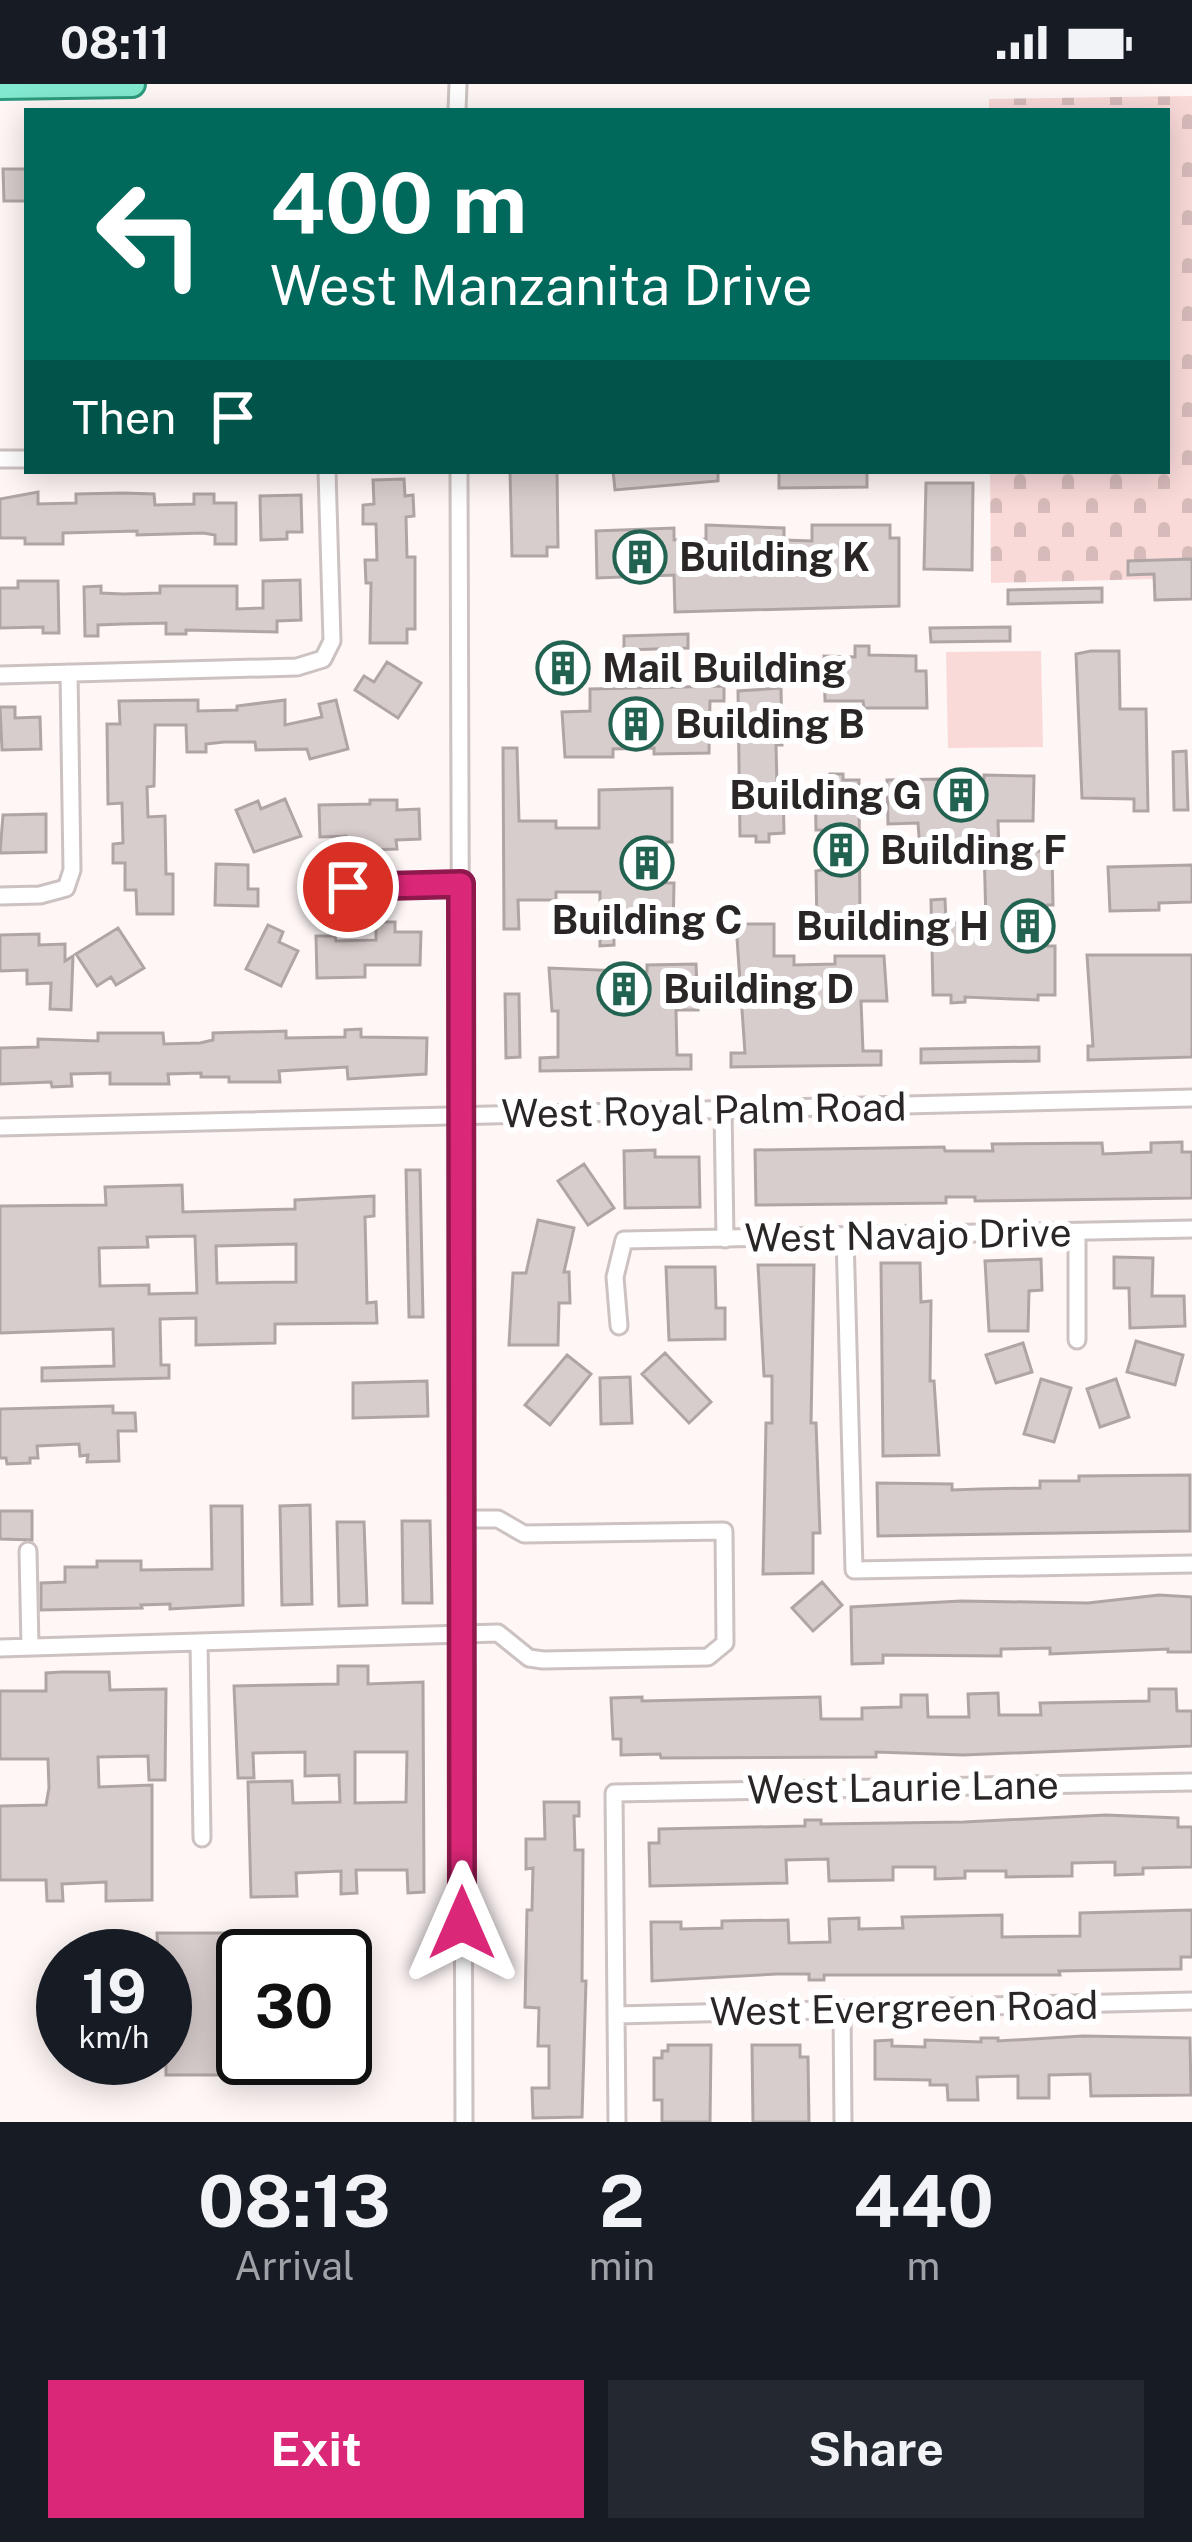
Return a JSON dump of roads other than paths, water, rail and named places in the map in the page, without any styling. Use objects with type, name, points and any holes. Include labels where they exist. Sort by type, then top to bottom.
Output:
[{"type":"main road","points":[[0,86],[132,84]]},
{"type":"street","points":[[0,675],[297,667],[323,659],[332,641],[327,474]]},
{"type":"street","points":[[459,474],[464,2122]]},
{"type":"street","points":[[0,896],[40,896],[66,888],[72,870],[69,673]]},
{"type":"street","points":[[308,888],[461,884]]},
{"type":"street","name":"West Royal Palm Road","points":[[0,1126],[1192,1098]]},
{"type":"street","points":[[723,1108],[725,1238]]},
{"type":"street","name":"West Navajo Drive","points":[[619,1326],[615,1277],[624,1240],[1192,1229]]},
{"type":"street","points":[[1077,1233],[1077,1340]]},
{"type":"street","points":[[845,1236],[854,1570],[1192,1564]]},
{"type":"street","points":[[0,1648],[498,1634],[529,1658],[543,1660],[708,1657],[725,1643],[724,1531],[524,1534],[498,1519],[463,1519]]},
{"type":"street","points":[[28,1550],[30,1647]]},
{"type":"street","points":[[200,1643],[202,1838]]},
{"type":"street","name":"West Laurie Lane","points":[[616,2014],[614,1793],[1192,1782]]},
{"type":"street","name":"West Evergreen Road","points":[[616,2014],[1192,2001]]},
{"type":"street","points":[[842,2009],[843,2122]]},
{"type":"street","points":[[616,2014],[617,2122]]},
{"type":"place","name":"Building K","points":[[640,557]]},
{"type":"place","name":"Mail Building","points":[[563,668]]},
{"type":"place","name":"Building B","points":[[636,724]]},
{"type":"place","name":"Building G","points":[[961,795]]},
{"type":"place","name":"Building F","points":[[841,850]]},
{"type":"place","name":"Building C","points":[[647,863]]},
{"type":"place","name":"Building H","points":[[1028,926]]},
{"type":"place","name":"Building D","points":[[624,989]]}]
